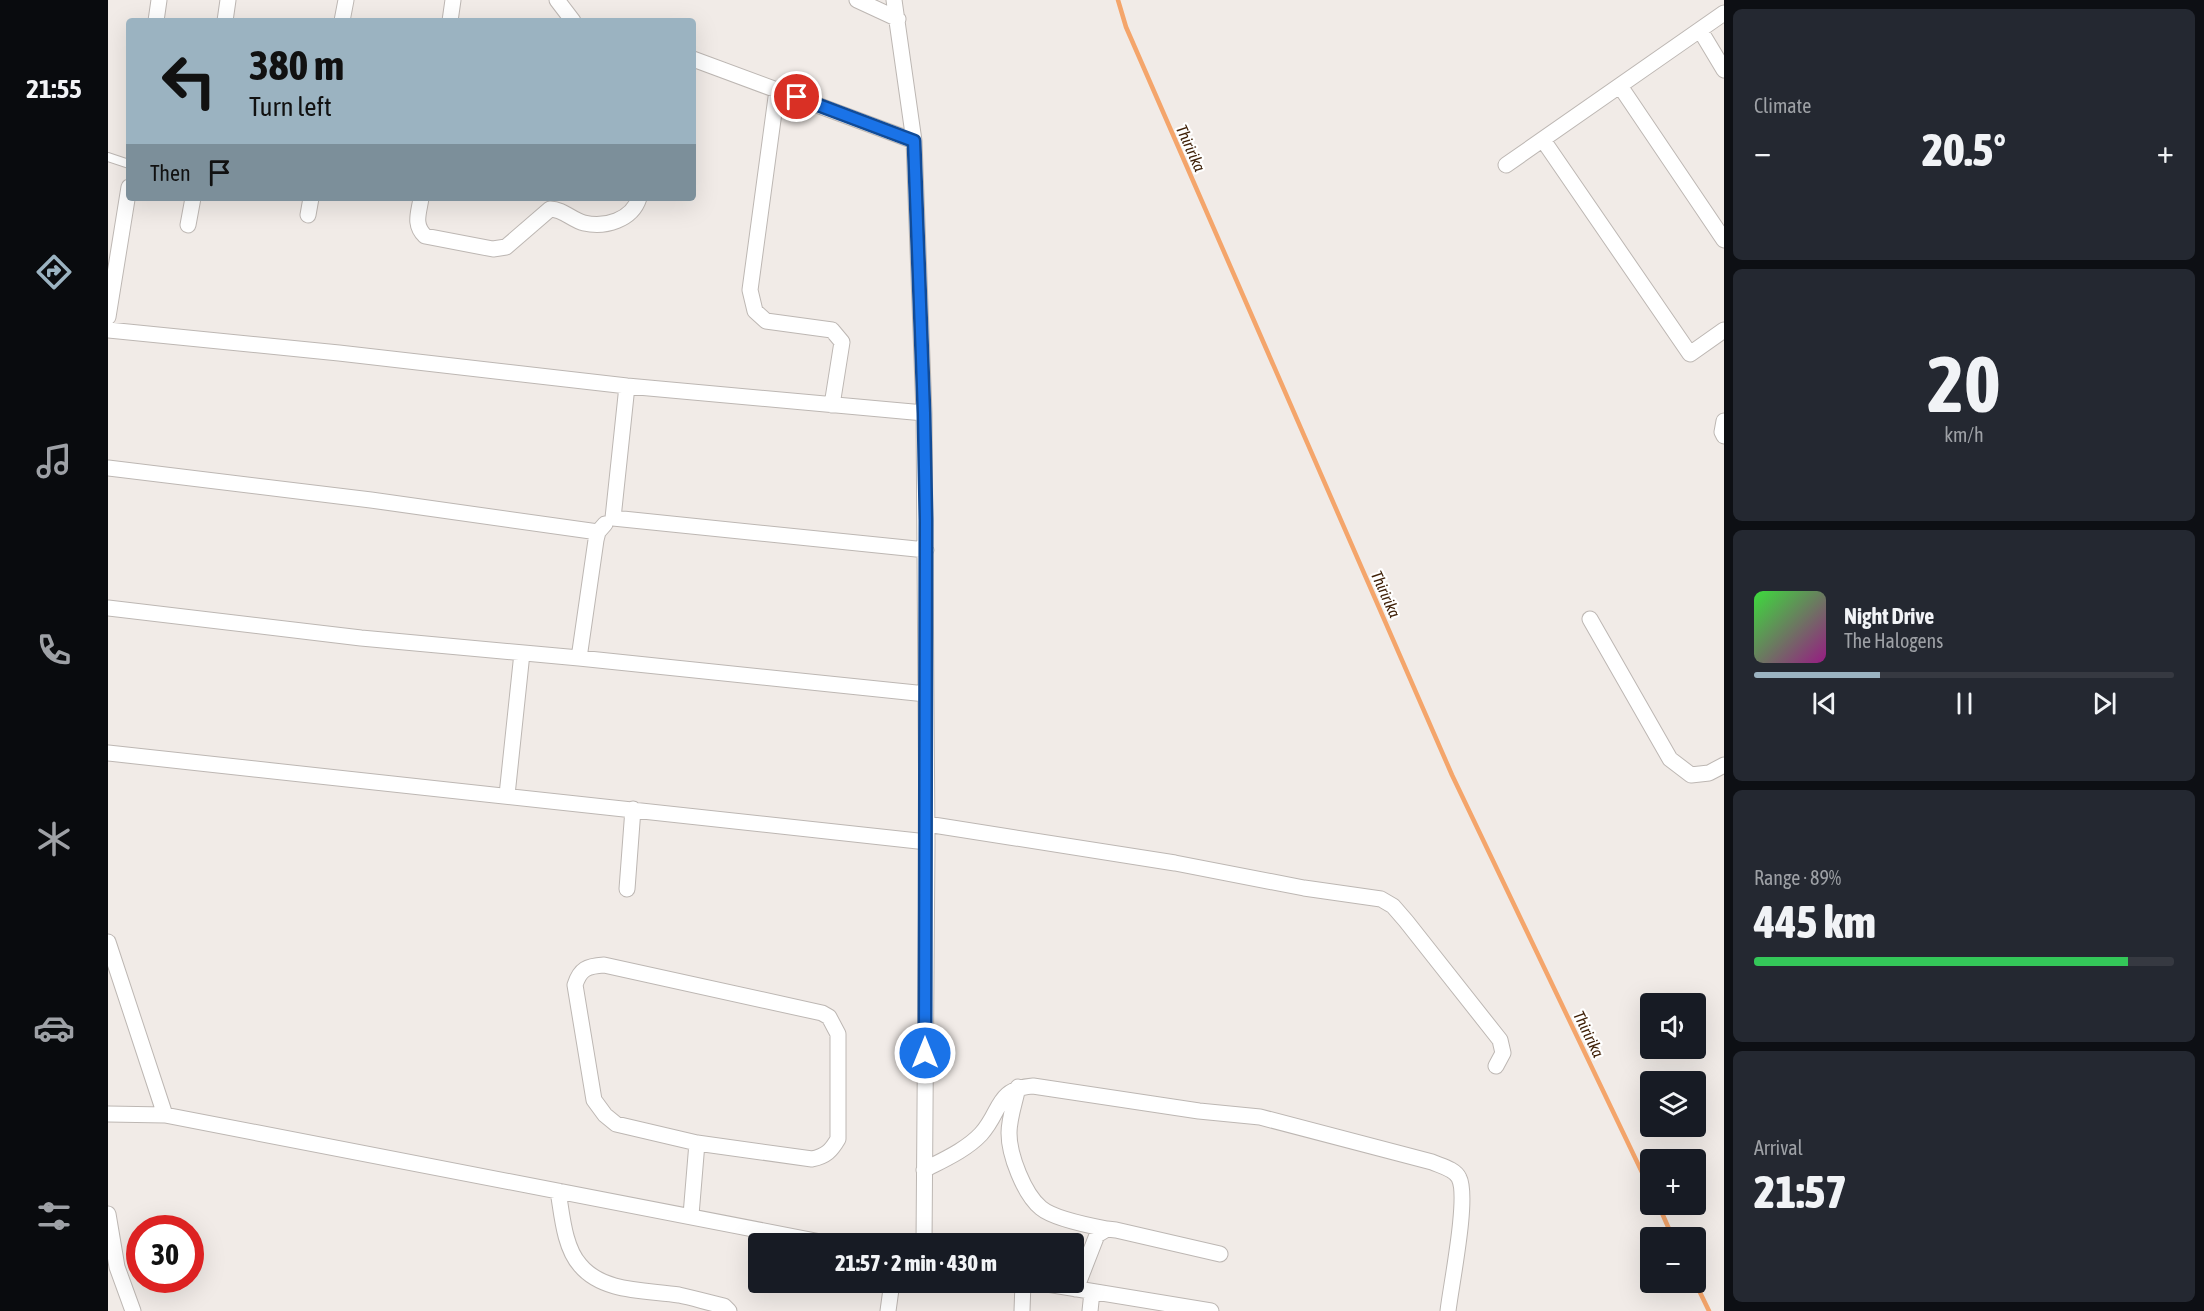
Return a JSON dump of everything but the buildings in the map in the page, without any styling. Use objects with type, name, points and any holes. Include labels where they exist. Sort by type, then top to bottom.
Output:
[{"type":"street","points":[[156,18],[159,0]]},
{"type":"street","points":[[225,18],[228,0]]},
{"type":"street","points":[[343,18],[346,0]]},
{"type":"street","points":[[450,18],[453,0]]},
{"type":"street","points":[[557,0],[571,18]]},
{"type":"street","points":[[857,0],[898,19]]},
{"type":"street","points":[[894,0],[914,141],[924,413],[927,824],[924,1233]]},
{"type":"street","points":[[1506,165],[1724,13]]},
{"type":"street","points":[[1700,30],[1724,70]]},
{"type":"street","points":[[696,60],[914,141]]},
{"type":"street","points":[[1620,86],[1724,240]]},
{"type":"street","points":[[777,90],[750,290],[755,311],[766,321],[832,330],[840,338],[842,342],[832,405]]},
{"type":"street","points":[[1543,140],[1690,354],[1724,330]]},
{"type":"street","points":[[108,317],[127,201]]},
{"type":"street","points":[[188,225],[192,201]]},
{"type":"street","points":[[308,215],[310,201]]},
{"type":"street","points":[[420,201],[416,220],[418,230],[425,236],[494,249],[506,248],[550,209],[557,209],[583,223],[602,225],[618,221],[628,215],[638,201]]},
{"type":"street","points":[[108,330],[627,386],[924,413]]},
{"type":"street","points":[[579,658],[598,532],[613,518],[627,386]]},
{"type":"street","points":[[1724,421],[1722,432],[1724,436]]},
{"type":"street","points":[[108,468],[371,500],[598,532]]},
{"type":"street","points":[[613,518],[926,550]]},
{"type":"street","points":[[108,608],[361,638],[926,694]]},
{"type":"street","points":[[1590,619],[1670,759],[1691,775],[1709,773],[1724,765]]},
{"type":"street","points":[[507,795],[522,653]]},
{"type":"street","points":[[108,753],[927,842]]},
{"type":"street","points":[[627,889],[633,809]]},
{"type":"street","points":[[927,824],[1175,862],[1304,888],[1381,899],[1393,906],[1406,921],[1500,1040],[1503,1053],[1496,1066]]},
{"type":"street","points":[[108,942],[165,1115]]},
{"type":"street","points":[[603,965],[822,1013],[834,1023],[838,1034],[838,1139],[832,1150],[824,1157],[812,1159],[697,1143],[616,1124],[605,1115],[594,1100],[575,985],[579,972],[590,966],[603,965]]},
{"type":"street","points":[[924,1170],[961,1150],[980,1135],[993,1118],[1006,1094],[1017,1088],[1033,1086],[1260,1117],[1432,1162],[1456,1172],[1462,1185],[1461,1220],[1448,1311]]},
{"type":"street","points":[[1017,1088],[1009,1132],[1013,1161],[1030,1195],[1042,1209],[1076,1222],[1220,1254]]},
{"type":"street","points":[[108,1114],[165,1115],[778,1233]]},
{"type":"street","points":[[691,1215],[697,1143]]},
{"type":"street","points":[[558,1191],[565,1227],[574,1256],[580,1266],[597,1279],[636,1290],[680,1295],[724,1306],[729,1311]]},
{"type":"street","points":[[108,1214],[117,1268],[133,1311]]},
{"type":"street","points":[[1084,1268],[1097,1235],[1107,1229]]},
{"type":"street","points":[[1084,1290],[1210,1311]]},
{"type":"street","points":[[1090,1311],[1092,1292]]},
{"type":"street","points":[[888,1311],[890,1293]]},
{"type":"street","points":[[1022,1311],[1023,1293]]},
{"type":"lane","points":[[108,158],[126,163]]},
{"type":"waterway","name":"Thiririka","points":[[1118,0],[1126,27],[1452,775],[1640,1168]]},
{"type":"waterway","name":"Thiririka","points":[[1663,1215],[1668,1227]]},
{"type":"waterway","name":"Thiririka","points":[[1700,1293],[1709,1311]]},
{"type":"route","points":[[797,97],[914,141],[926,520],[925,1053]]}]
